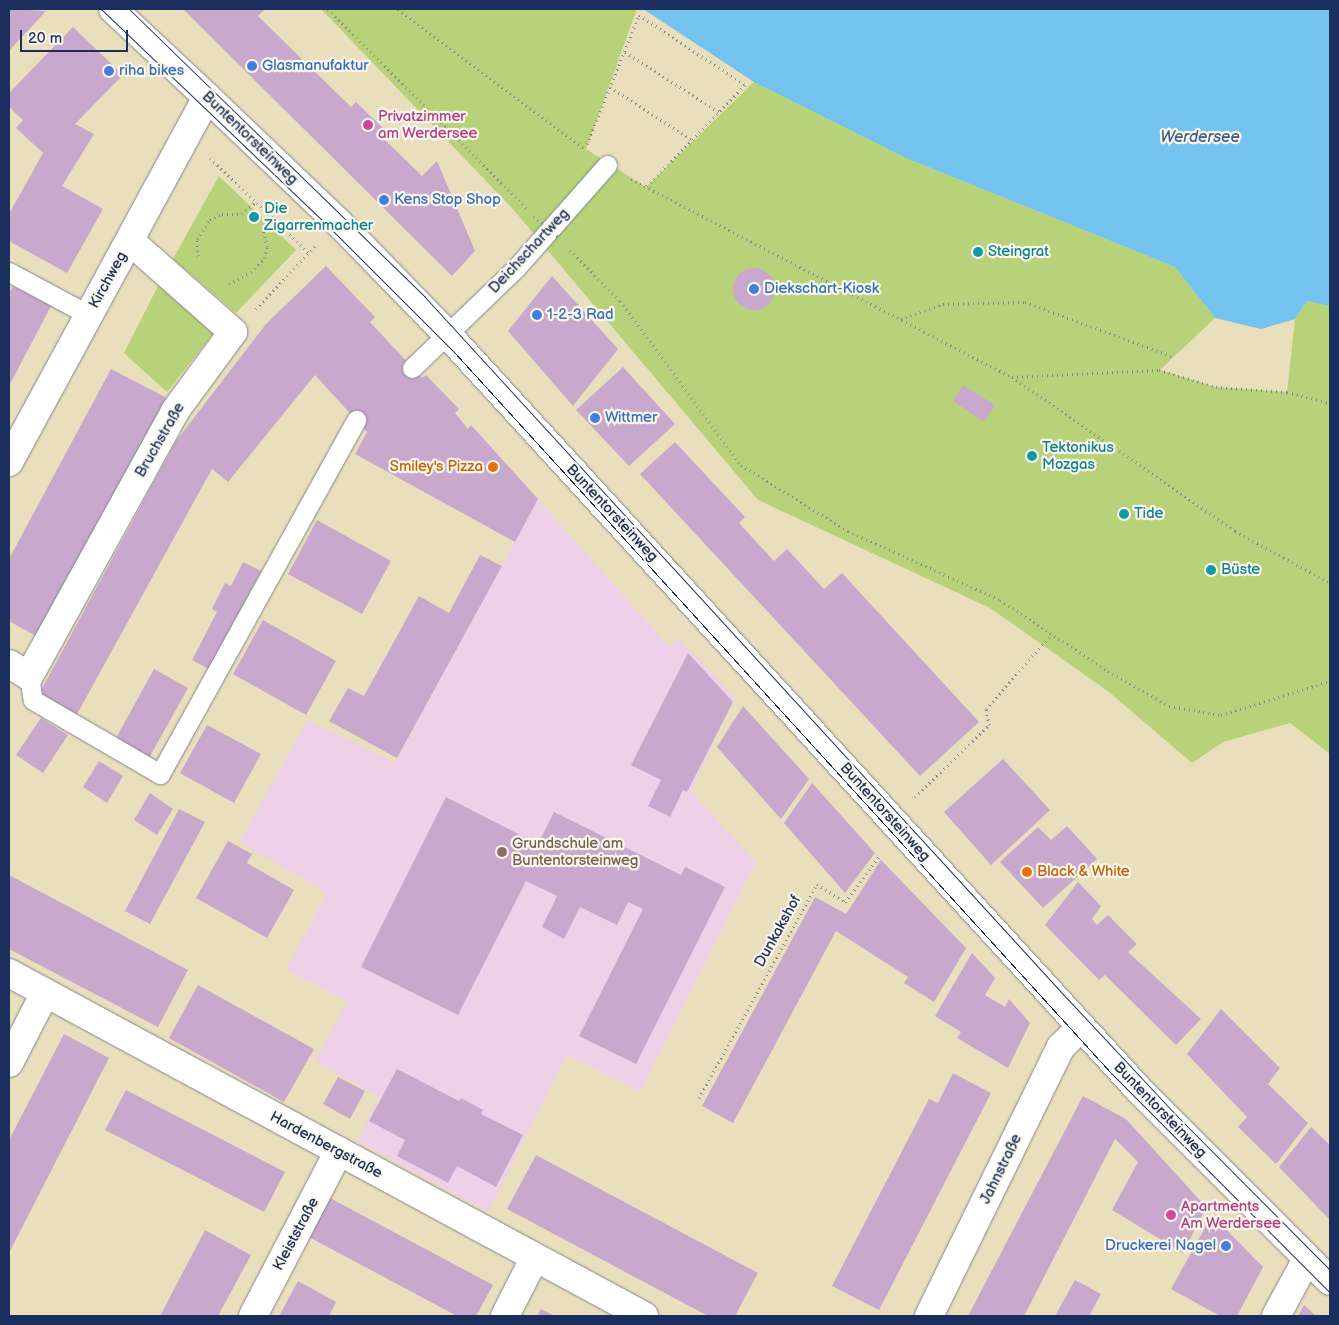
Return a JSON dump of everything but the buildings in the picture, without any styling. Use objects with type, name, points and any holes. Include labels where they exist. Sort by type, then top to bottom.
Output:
[{"type":"street","name":"Buntentorsteinweg","points":[[113,9],[339,223],[448,335],[1139,1090],[1330,1281]]},
{"type":"street","name":"Kirchweg","points":[[9,462],[207,97]]},
{"type":"street","points":[[130,240],[233,332]]},
{"type":"street","name":"Bruchstraße","points":[[19,670],[175,410],[233,332]]},
{"type":"street","name":"Hardenbergstraße","points":[[9,973],[644,1316]]},
{"type":"street","points":[[9,1063],[45,993]]},
{"type":"street","name":"Jahnstraße","points":[[929,1316],[1061,1047],[1081,1027]]},
{"type":"street","name":"Kleiststraße","points":[[253,1316],[339,1152]]},
{"type":"street","points":[[505,1316],[535,1258]]},
{"type":"street","points":[[1276,1316],[1307,1259]]},
{"type":"lane","name":"Deichschartweg","points":[[448,335],[515,269],[607,165]]},
{"type":"lane","points":[[9,272],[89,315]]},
{"type":"lane","points":[[412,368],[448,335]]},
{"type":"lane","name":"Bruchstraße","points":[[19,670],[33,700],[160,774],[266,586],[356,420]]},
{"type":"path","points":[[328,9],[620,301],[741,465],[848,530],[1000,600],[1169,706],[1221,715],[1330,681]]},
{"type":"path","points":[[398,9],[607,165],[1012,377],[1235,531],[1330,583]]},
{"type":"path","points":[[585,149],[640,16],[745,84],[646,187]]},
{"type":"path","points":[[625,52],[719,112]]},
{"type":"path","points":[[610,87],[692,140]]},
{"type":"path","points":[[187,135],[309,252]]},
{"type":"path","points":[[198,263],[197,239],[210,220],[222,214],[242,214],[256,202]]},
{"type":"path","points":[[222,288],[251,272],[265,258],[267,247],[264,230],[274,218]]},
{"type":"path","points":[[233,332],[339,223]]},
{"type":"path","points":[[901,320],[943,304],[1025,302],[1174,356]]},
{"type":"path","points":[[1012,377],[1159,370],[1216,387],[1287,392],[1330,403]]},
{"type":"path","points":[[897,825],[989,725],[986,709],[1052,634]]},
{"type":"path","name":"Dunkakshof","points":[[699,1098],[816,884],[845,902],[883,850],[897,825]]},
{"type":"shaded area","name":"Grundschule am Buntentorsteinweg","points":[[538,499],[670,648],[679,638],[735,697],[691,792],[756,862],[640,1092],[567,1055],[488,1212],[357,1141],[379,1097],[315,1061],[347,1002],[286,969],[327,893],[239,842],[308,720],[395,763]]},
{"type":"green space","points":[[321,9],[637,9],[586,149],[646,187],[754,82],[906,158],[1175,267],[1215,318],[1160,370],[1216,387],[1287,392],[1295,319],[1307,301],[1330,306],[1330,754],[1290,723],[1223,742],[1192,763],[1109,692],[990,608],[758,500],[512,208]]},
{"type":"green space","points":[[219,176],[296,250],[236,313],[173,259]]},
{"type":"green space","points":[[159,284],[215,331],[167,392],[124,353]]},
{"type":"water","name":"Werdersee","points":[[643,9],[1330,9],[1330,306],[1307,301],[1295,319],[1261,329],[1215,318],[1175,267],[906,158],[754,82]]},
{"type":"tram line","points":[[101,9],[332,230],[454,352],[1111,1073],[1330,1293]]},
{"type":"tram line","points":[[129,9],[424,296],[1061,992],[1177,1116],[1330,1270]]},
{"type":"place","name":"Glasmanufaktur","points":[[252,66]]},
{"type":"place","name":"riha bikes","points":[[109,71]]},
{"type":"place","name":"Privatzimmer am Werdersee","points":[[368,125]]},
{"type":"place","name":"Kens Stop Shop","points":[[384,200]]},
{"type":"place","name":"Die Zigarrenmacher","points":[[254,217]]},
{"type":"place","name":"Steingrat","points":[[978,252]]},
{"type":"place","name":"Diekschart-Kiosk","points":[[754,289]]},
{"type":"place","name":"1-2-3 Rad","points":[[537,315]]},
{"type":"place","name":"Wittmer","points":[[595,418]]},
{"type":"place","name":"Tektonikus Mozgas","points":[[1032,456]]},
{"type":"place","name":"Smiley's Pizza","points":[[493,467]]},
{"type":"place","name":"Tide","points":[[1124,514]]},
{"type":"place","name":"Büste","points":[[1211,570]]},
{"type":"place","name":"Grundschule am Buntentorsteinweg","points":[[502,852]]},
{"type":"place","name":"Black & White","points":[[1027,872]]},
{"type":"place","name":"Apartments Am Werdersee","points":[[1171,1215]]},
{"type":"place","name":"Druckerei Nagel","points":[[1226,1246]]}]
